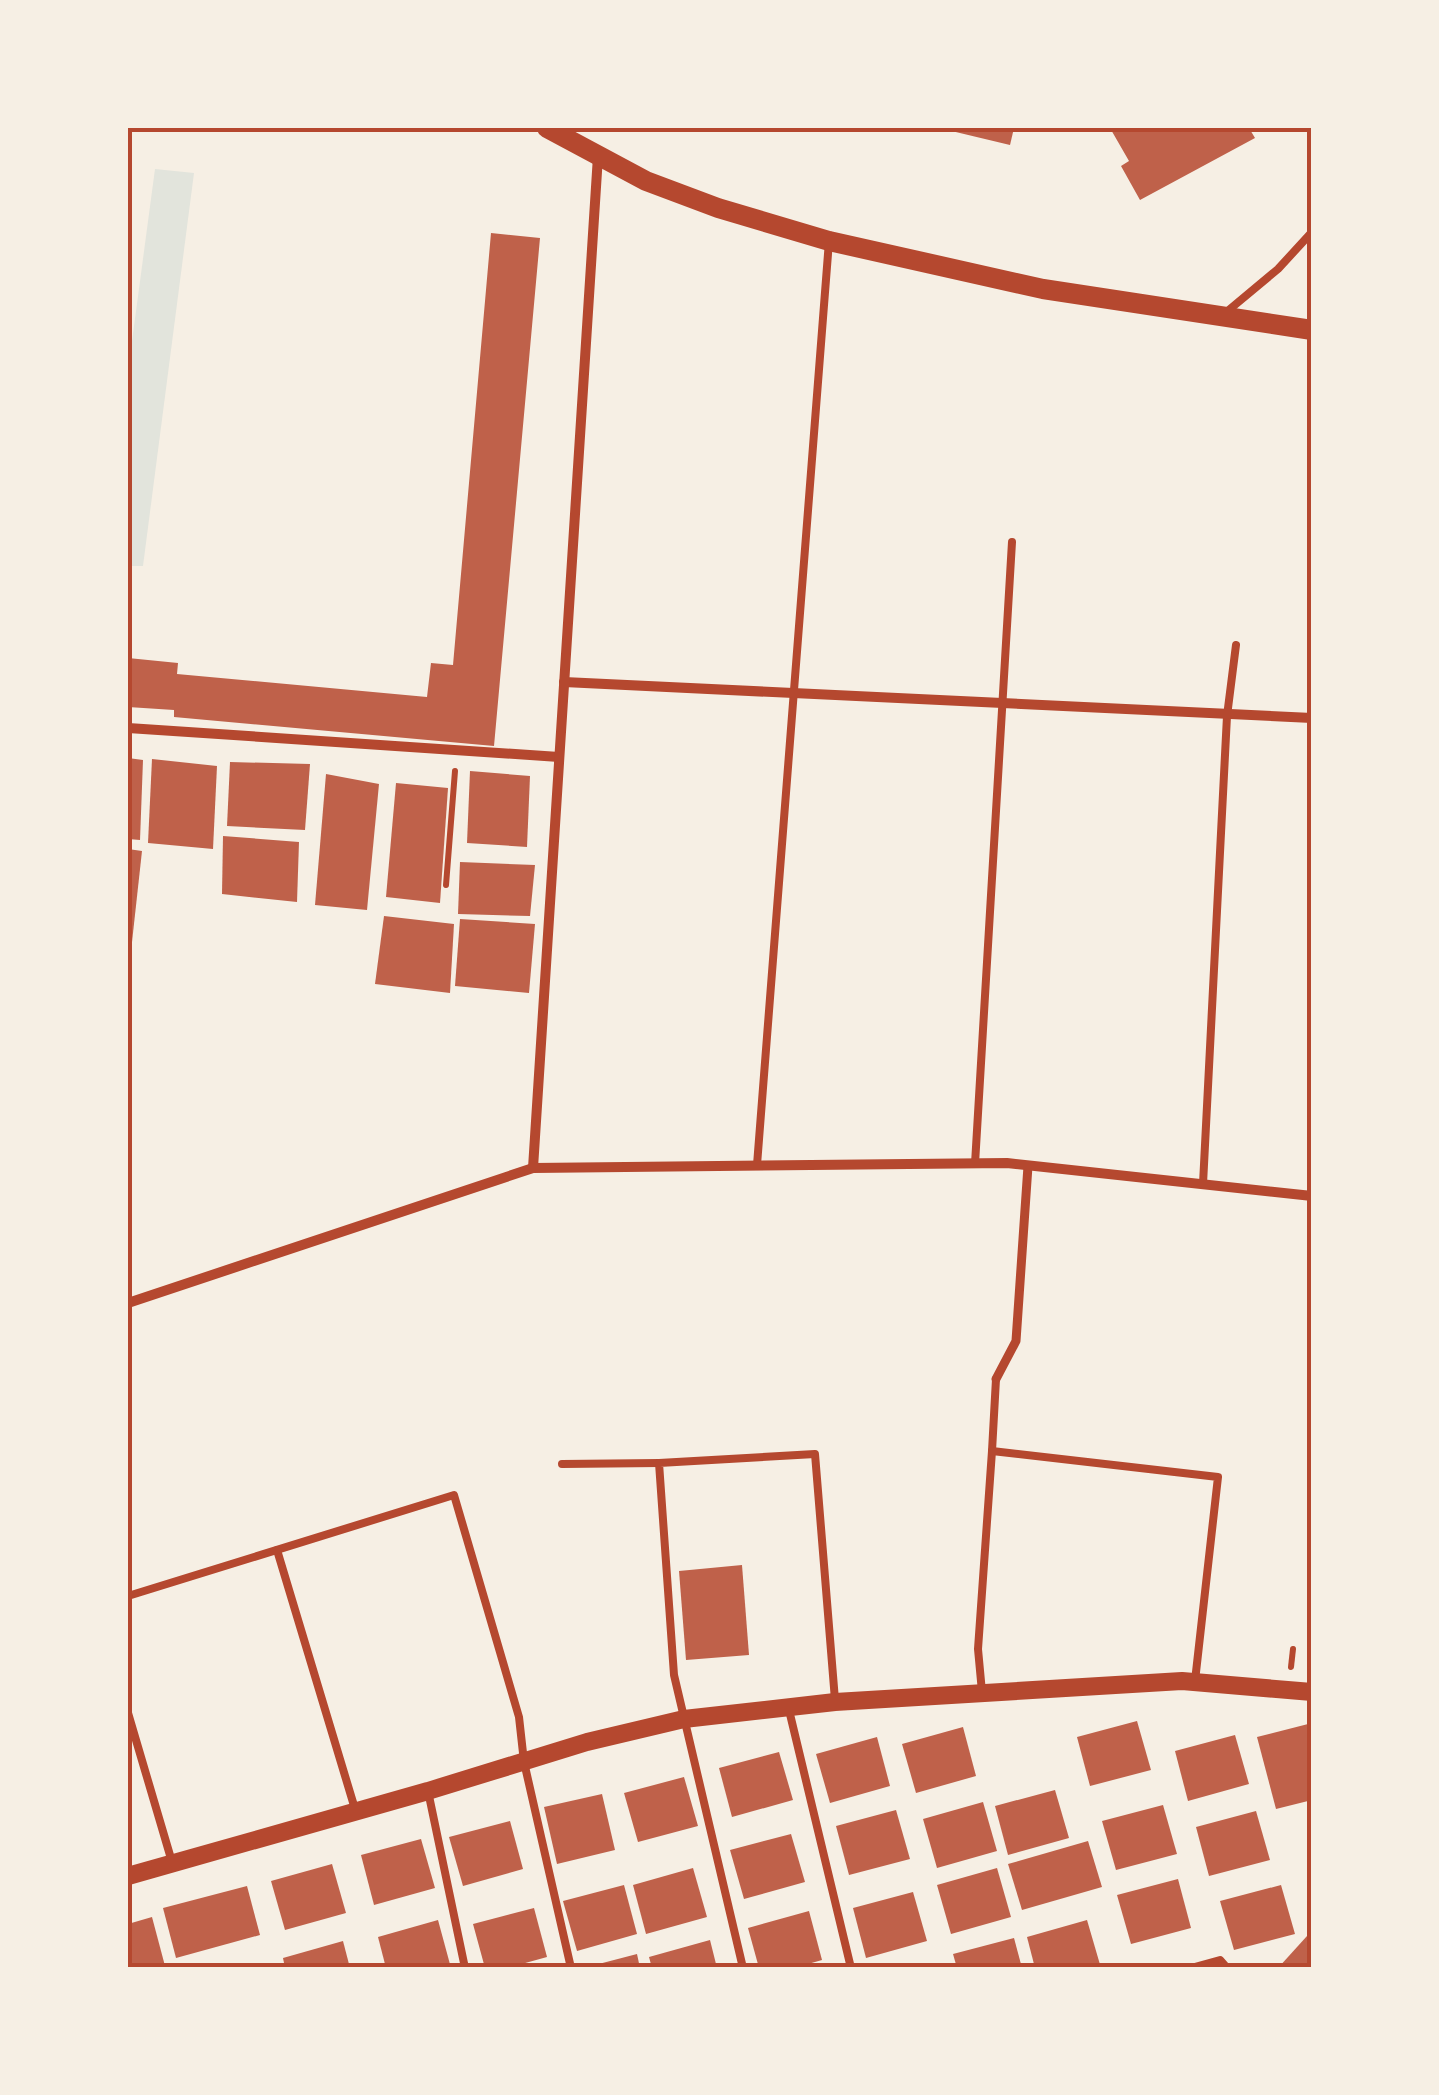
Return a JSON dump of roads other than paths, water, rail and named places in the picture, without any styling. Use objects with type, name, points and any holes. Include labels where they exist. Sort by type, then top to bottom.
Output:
[{"type":"main road","points":[[547,128],[646,180],[700,202],[829,242],[1043,290],[1312,330]]},
{"type":"street","points":[[533,1168],[598,154]]},
{"type":"street","points":[[564,682],[1312,718]]},
{"type":"street","points":[[128,728],[559,757]]},
{"type":"street","points":[[128,1303],[533,1168],[975,1164],[1028,1166],[1312,1196]]},
{"type":"street","points":[[996,1379],[1016,1341],[1028,1166]]},
{"type":"street","points":[[128,1876],[587,1742],[684,1718],[836,1702],[1195,1682],[1312,1692]]},
{"type":"lane","points":[[1221,316],[1278,269],[1312,232]]},
{"type":"lane","points":[[756,1166],[829,242]]},
{"type":"lane","points":[[975,1164],[1012,542]]},
{"type":"lane","points":[[1203,1184],[1227,716],[1236,644]]},
{"type":"lane","points":[[982,1692],[978,1649],[996,1379]]},
{"type":"lane","points":[[992,1451],[1218,1476],[1195,1682]]},
{"type":"lane","points":[[562,1464],[815,1454],[836,1702]]},
{"type":"lane","points":[[659,1463],[674,1675],[743,1968]]},
{"type":"lane","points":[[128,1596],[454,1495],[518,1718],[524,1762],[571,1968]]},
{"type":"lane","points":[[277,1550],[356,1812]]},
{"type":"lane","points":[[788,1706],[851,1968]]},
{"type":"lane","points":[[128,1713],[172,1863]]},
{"type":"lane","points":[[428,1791],[465,1968]]},
{"type":"lane","points":[[1191,1968],[1220,1960],[1227,1968]]}]
